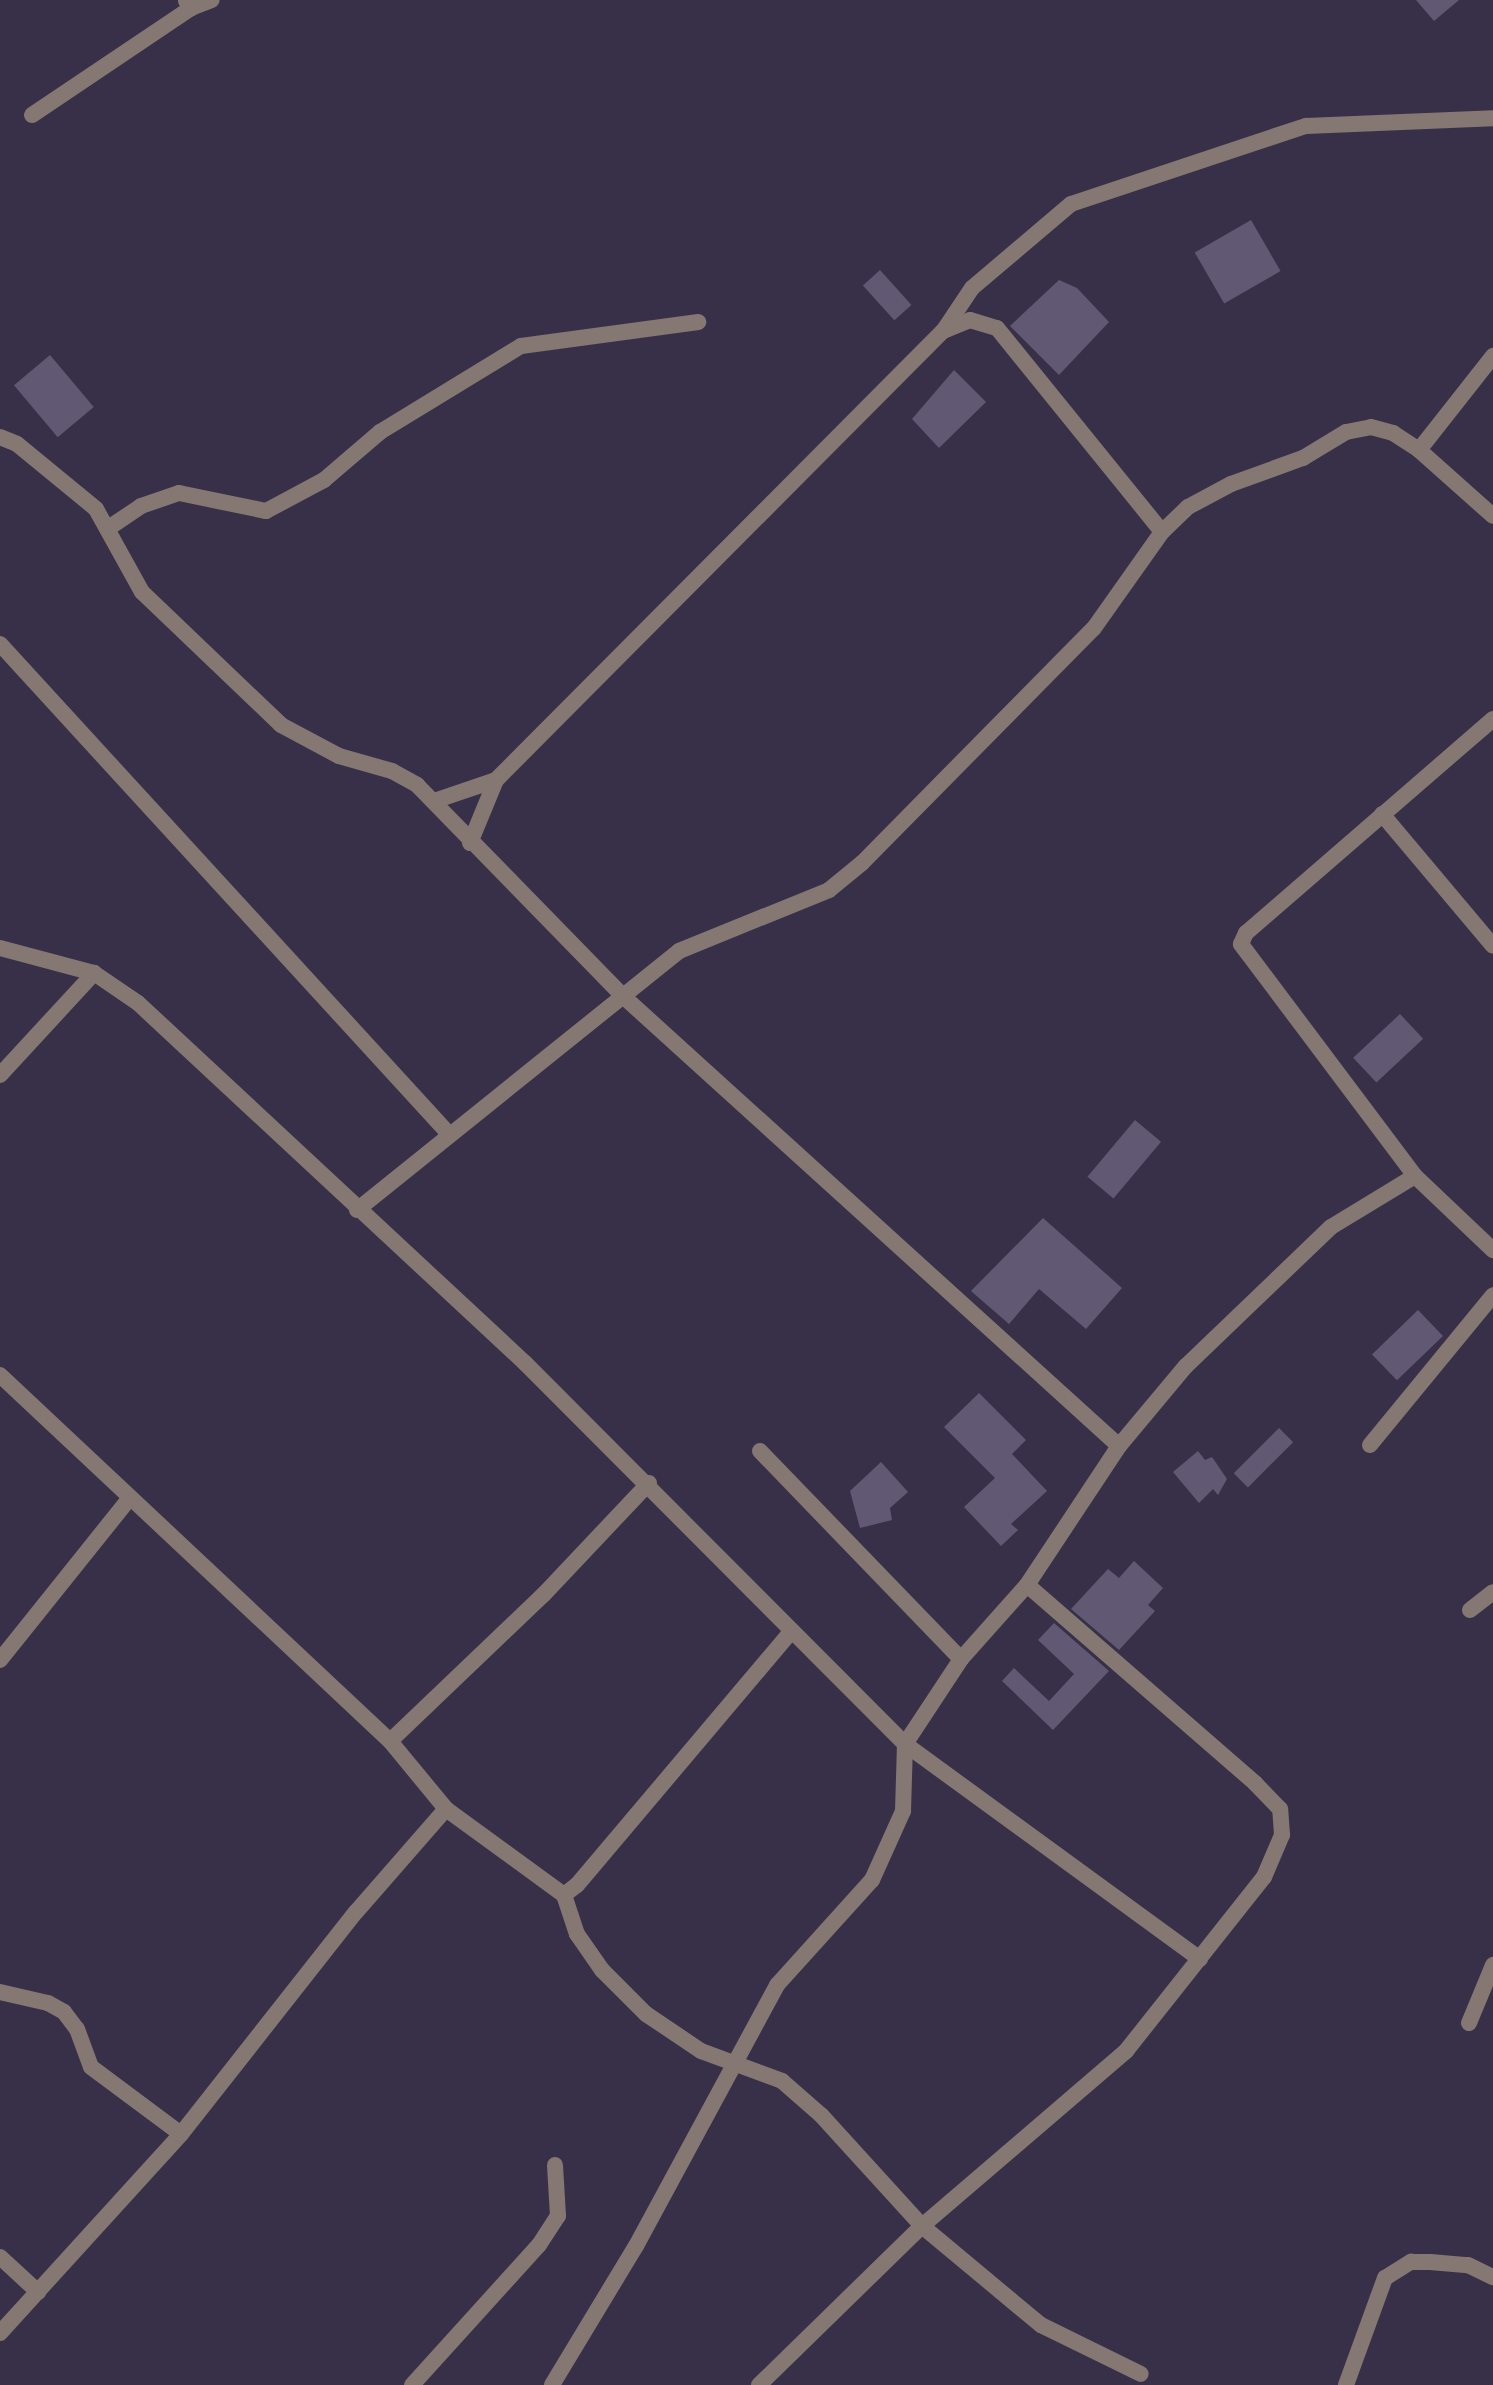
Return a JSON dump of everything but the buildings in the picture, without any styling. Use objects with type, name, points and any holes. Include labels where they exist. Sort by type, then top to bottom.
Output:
[{"type":"street","points":[[32,115],[188,4],[212,0]]},
{"type":"street","points":[[470,843],[496,780],[943,331],[972,288],[1071,204],[1306,126],[1493,118]]},
{"type":"street","points":[[943,331],[970,320],[997,328],[1162,532]]},
{"type":"street","points":[[110,527],[141,506],[179,493],[266,511],[324,480],[380,432],[521,346],[698,322]]},
{"type":"street","points":[[1419,450],[1493,356]]},
{"type":"street","points":[[357,1210],[679,951],[829,890],[862,863],[1094,628],[1162,532],[1188,507],[1231,484],[1303,458],[1346,432],[1371,427],[1393,433],[1419,450],[1493,516]]},
{"type":"street","points":[[0,437],[85,500],[110,527],[142,592],[281,725],[339,756],[392,771],[434,801],[470,843],[624,997],[1119,1446]]},
{"type":"street","points":[[0,644],[449,1134]]},
{"type":"street","points":[[1493,719],[1246,933],[1241,944],[1415,1176],[1493,1250]]},
{"type":"street","points":[[434,801],[496,780]]},
{"type":"street","points":[[1382,814],[1493,946]]},
{"type":"street","points":[[0,948],[94,973],[138,1003],[649,1483],[791,1632],[905,1744],[1200,1959]]},
{"type":"street","points":[[0,1075],[94,973]]},
{"type":"street","points":[[552,2385],[738,2060],[777,1985],[857,1899],[886,1853],[903,1811],[905,1744],[961,1659],[1027,1585],[1119,1446],[1186,1366],[1331,1227],[1415,1176]]},
{"type":"street","points":[[1370,1445],[1493,1295]]},
{"type":"street","points":[[0,1375],[128,1500],[293,1645],[390,1741],[446,1809],[564,1895],[577,1934],[602,1970],[646,2014],[701,2051],[738,2060],[782,2081],[821,2115],[922,2226],[1041,2325],[1141,2374]]},
{"type":"street","points":[[760,1451],[961,1659]]},
{"type":"street","points":[[390,1741],[543,1595],[649,1483]]},
{"type":"street","points":[[0,1660],[128,1500]]},
{"type":"street","points":[[759,2385],[922,2226],[1126,2051],[1264,1877],[1282,1835],[1280,1809],[1027,1585]]},
{"type":"street","points":[[1470,1610],[1493,1592]]},
{"type":"street","points":[[564,1895],[791,1632]]},
{"type":"street","points":[[0,2333],[181,2134],[356,1912],[446,1809]]},
{"type":"street","points":[[1469,2023],[1493,1965]]},
{"type":"street","points":[[0,1992],[48,2003],[64,2012],[99,2075],[181,2134]]},
{"type":"street","points":[[412,2385],[539,2245],[558,2216],[555,2165]]},
{"type":"street","points":[[0,2257],[38,2292]]},
{"type":"street","points":[[1346,2385],[1385,2278],[1411,2262],[1468,2265],[1493,2277]]}]
